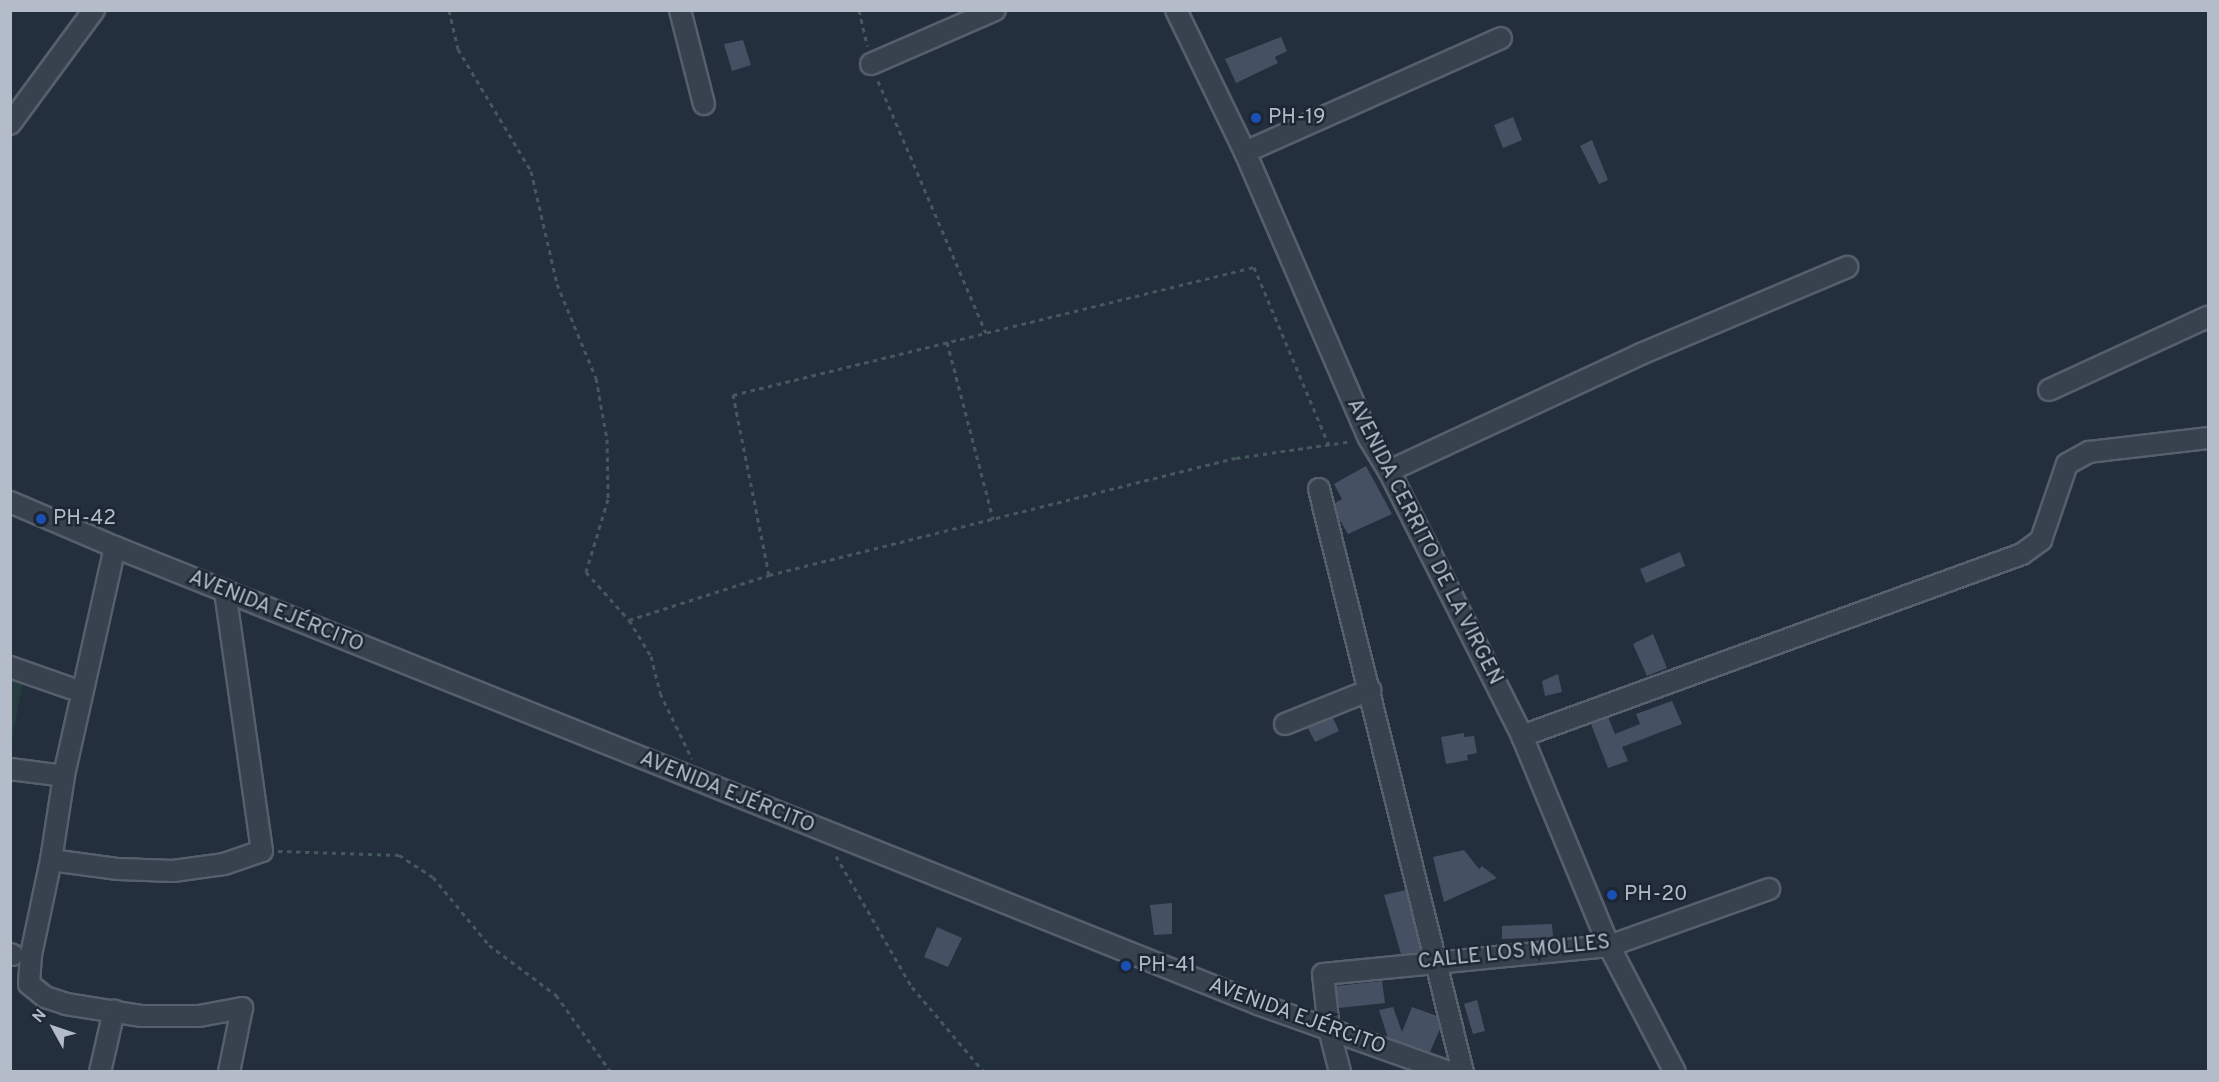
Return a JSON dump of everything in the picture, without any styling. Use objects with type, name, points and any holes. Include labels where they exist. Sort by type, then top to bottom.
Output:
[{"type":"street","points":[[10,124],[94,10]]},
{"type":"street","points":[[680,10],[704,104]]},
{"type":"street","points":[[871,64],[995,10]]},
{"type":"street","name":"AVENIDA CERRITO DE LA VIRGEN","points":[[1176,10],[1245,152],[1369,438],[1389,471],[1522,735],[1609,946],[1676,1071]]},
{"type":"street","points":[[1245,152],[1501,38]]},
{"type":"street","points":[[1389,471],[1641,354],[1847,267]]},
{"type":"street","points":[[2049,390],[2208,317]]},
{"type":"street","points":[[1522,735],[2022,554],[2041,540],[2067,465],[2090,452],[2208,438]]},
{"type":"street","points":[[1319,489],[1463,1071]]},
{"type":"street","name":"AVENIDA EJÉRCITO","points":[[10,502],[115,547],[705,785],[1258,1005],[1449,1071]]},
{"type":"street","points":[[115,547],[64,776],[51,860],[31,955],[29,984],[45,997],[66,1004],[142,1016],[199,1016],[242,1008],[229,1071]]},
{"type":"street","points":[[51,860],[173,871],[224,864],[262,851],[225,591]]},
{"type":"street","points":[[10,667],[70,688]]},
{"type":"street","points":[[1286,724],[1370,690]]},
{"type":"street","points":[[10,769],[64,776]]},
{"type":"street","name":"CALLE LOS MOLLES","points":[[1329,1029],[1323,974],[1609,946],[1769,889]]},
{"type":"street","points":[[100,1071],[114,1011]]},
{"type":"street","points":[[1329,1029],[1340,1071]]},
{"type":"path","points":[[449,10],[458,48],[531,171],[557,284],[596,378],[607,439],[608,499],[586,572],[629,620],[651,656],[660,693],[705,785]]},
{"type":"path","points":[[859,10],[871,64],[986,333]]},
{"type":"path","points":[[769,575],[732,395],[1254,267],[1329,445]]},
{"type":"path","points":[[947,342],[993,519]]},
{"type":"path","points":[[629,620],[769,575],[1236,458],[1369,438]]},
{"type":"path","points":[[822,831],[912,987],[984,1071]]},
{"type":"path","points":[[262,851],[399,855],[433,877],[489,945],[556,995],[611,1071]]},
{"type":"green space","points":[[11,677],[23,681],[11,746]]},
{"type":"building","points":[[1281,37],[1287,51],[1275,57],[1278,63],[1236,83],[1225,59]]},
{"type":"building","points":[[743,40],[751,65],[732,71],[724,44]]},
{"type":"building","points":[[1513,117],[1522,140],[1503,148],[1494,125]]},
{"type":"building","points":[[1592,140],[1608,180],[1599,184],[1580,146]]},
{"type":"building","points":[[1366,466],[1392,514],[1348,534],[1338,517],[1335,503],[1342,499],[1334,484]]},
{"type":"building","points":[[1680,552],[1685,566],[1646,583],[1640,569]]},
{"type":"building","points":[[1653,634],[1667,668],[1647,676],[1633,644]]},
{"type":"building","points":[[1558,674],[1562,692],[1545,696],[1542,681]]},
{"type":"building","points":[[1672,701],[1682,724],[1622,747],[1628,761],[1608,768],[1591,724],[1608,717],[1615,734],[1640,724],[1636,714]]},
{"type":"building","points":[[1333,718],[1339,731],[1315,742],[1308,728]]},
{"type":"building","points":[[1464,733],[1464,737],[1474,736],[1477,753],[1467,755],[1468,760],[1446,764],[1441,737]]},
{"type":"building","points":[[1464,850],[1479,869],[1482,866],[1497,878],[1444,902],[1433,857]]},
{"type":"building","points":[[1406,890],[1421,952],[1401,954],[1384,895]]},
{"type":"building","points":[[1172,903],[1172,934],[1154,935],[1150,905]]},
{"type":"building","points":[[1552,924],[1553,937],[1502,939],[1502,926]]},
{"type":"building","points":[[937,927],[962,938],[948,967],[924,957]]},
{"type":"building","points":[[1382,981],[1385,1003],[1339,1008],[1336,986]]},
{"type":"building","points":[[1477,1000],[1485,1031],[1473,1034],[1464,1004]]},
{"type":"building","points":[[1393,1007],[1402,1032],[1412,1007],[1437,1016],[1440,1029],[1430,1052],[1388,1038],[1379,1010]]},
{"type":"place","name":"PH-19","points":[[1256,118]]},
{"type":"place","name":"PH-42","points":[[41,519]]},
{"type":"place","name":"PH-20","points":[[1612,895]]},
{"type":"place","name":"PH-41","points":[[1126,966]]}]
